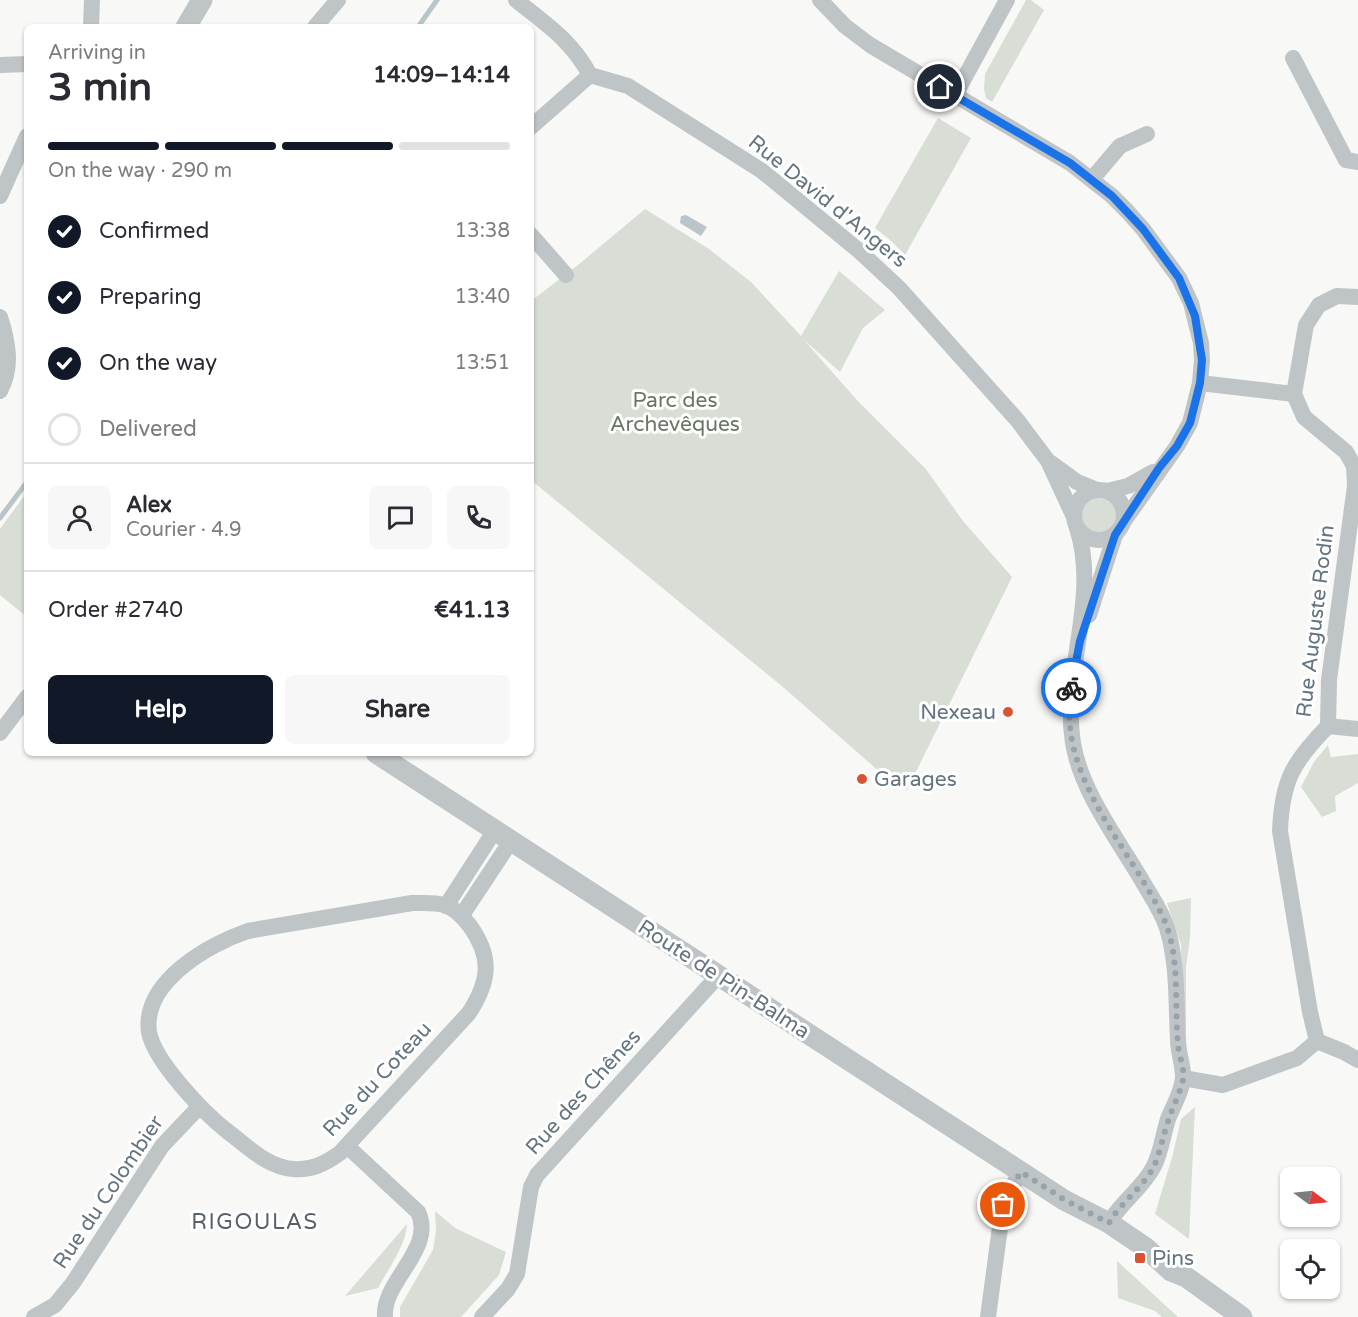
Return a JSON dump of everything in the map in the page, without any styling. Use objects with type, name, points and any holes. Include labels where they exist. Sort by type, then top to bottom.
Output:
[{"type":"street","points":[[91,24],[92,0]]},
{"type":"street","points":[[188,24],[202,0]]},
{"type":"street","points":[[318,24],[338,0]]},
{"type":"street","points":[[516,0],[566,40],[579,55],[591,75],[534,125]]},
{"type":"street","points":[[820,0],[845,26],[870,45],[1070,163],[1092,179],[1112,196],[1143,229],[1179,278],[1191,303],[1201,343],[1200,383],[1190,423],[1177,446],[1159,468],[1138,482],[1088,492],[1080,499],[1075,507],[1076,523],[1083,535],[1099,541],[1120,528],[1122,503],[1115,496],[1102,490]]},
{"type":"street","points":[[955,95],[1007,0]]},
{"type":"street","points":[[1293,58],[1346,160],[1358,162]]},
{"type":"street","points":[[0,65],[24,64]]},
{"type":"street","name":"Rue David d'Angers","points":[[591,75],[627,86],[762,171],[858,250],[899,288],[970,365],[1018,421],[1048,461],[1076,523],[1084,555],[1085,583],[1070,719],[1077,765],[1086,786],[1155,903],[1167,928],[1174,966],[1178,1047],[1183,1078],[1154,1166],[1146,1179],[1112,1218]]},
{"type":"street","points":[[1092,179],[1120,146],[1147,134]]},
{"type":"street","points":[[0,196],[24,143]]},
{"type":"street","points":[[534,238],[566,275]]},
{"type":"street","points":[[1200,383],[1294,394],[1306,325],[1319,305],[1337,296],[1358,297]]},
{"type":"street","points":[[0,316],[8,371],[0,391]]},
{"type":"street","name":"Rue Auguste Rodin","points":[[1294,394],[1304,417],[1346,452],[1354,466],[1355,486],[1329,680],[1328,726],[1304,750],[1288,778],[1281,802],[1280,831],[1310,1012],[1317,1041]]},
{"type":"street","name":"Rue David d'Angers","points":[[1048,461],[1067,477],[1102,490]]},
{"type":"street","name":"Rue David d'Angers","points":[[1080,641],[1120,528],[1159,468]]},
{"type":"street","points":[[0,733],[24,701]]},
{"type":"street","points":[[1328,726],[1358,729]]},
{"type":"street","name":"Route de Pin-Balma","points":[[381,756],[1021,1172],[1073,1203],[1093,1205],[1112,1218],[1171,1271],[1186,1277],[1242,1317]]},
{"type":"street","points":[[446,906],[503,836]]},
{"type":"street","points":[[462,915],[503,836]]},
{"type":"street","name":"Rue du Coteau","points":[[412,903],[446,906],[462,915],[483,949],[487,966],[478,999],[469,1013],[347,1146],[327,1162],[311,1168],[294,1170],[265,1160],[199,1107],[166,1065],[154,1045],[149,1031],[150,1014],[157,997],[170,979],[188,961],[227,938],[248,932],[412,903]]},
{"type":"street","name":"Rue des Chênes","points":[[482,1317],[508,1289],[517,1274],[531,1187],[537,1175],[718,976]]},
{"type":"street","points":[[1183,1078],[1223,1085],[1297,1058],[1317,1041],[1358,1060]]},
{"type":"street","name":"Rue du Colombier","points":[[34,1317],[61,1311],[73,1284],[162,1146],[199,1107]]},
{"type":"street","points":[[347,1146],[418,1212],[422,1220],[422,1232],[417,1246],[387,1302],[386,1317]]},
{"type":"street","points":[[988,1317],[1003,1205],[1021,1172]]},
{"type":"green space","points":[[1026,0],[1031,0],[1044,10],[992,102],[986,98],[985,74]]},
{"type":"green space","points":[[938,118],[971,138],[905,255],[875,228]]},
{"type":"green space","name":"Parc des Archevêques","points":[[645,209],[709,249],[751,282],[801,336],[839,271],[885,310],[863,328],[840,372],[804,340],[856,399],[925,468],[963,521],[1012,577],[907,790],[902,786],[898,788],[783,687],[534,482],[534,299]]},
{"type":"green space","points":[[24,496],[24,615],[0,595],[0,529]]},
{"type":"green space","points":[[1099,497],[1112,502],[1117,515],[1112,528],[1099,533],[1086,528],[1081,515],[1086,502]]},
{"type":"green space","points":[[1328,745],[1331,757],[1358,754],[1358,783],[1335,796],[1336,811],[1322,817],[1301,787],[1314,762]]},
{"type":"green space","points":[[1191,898],[1190,938],[1186,967],[1186,1032],[1181,945],[1167,903]]},
{"type":"green space","points":[[1195,1107],[1189,1239],[1155,1214],[1181,1119]]},
{"type":"green space","points":[[435,1211],[455,1228],[506,1252],[499,1275],[461,1317],[400,1317],[400,1307],[433,1250],[436,1230]]},
{"type":"green space","points":[[407,1224],[400,1249],[378,1288],[345,1296]]},
{"type":"green space","points":[[1117,1261],[1178,1317],[1162,1317],[1155,1311],[1118,1298]]},
{"type":"shaded area","points":[[686,215],[707,227],[701,236],[680,223],[681,216]]},
{"type":"waterway","points":[[420,24],[437,0]]},
{"type":"waterway","points":[[0,518],[24,486]]},
{"type":"way so far","points":[[1003,1205],[1021,1172],[1065,1200],[1109,1223],[1154,1166],[1183,1078],[1178,1047],[1174,966],[1167,928],[1155,903],[1086,786],[1077,765],[1070,719],[1071,688]]},
{"type":"place","name":"Nexeau","points":[[1008,712]]},
{"type":"place","name":"Garages","points":[[862,779]]},
{"type":"place","name":"Pins","points":[[1140,1258]]},
{"type":"district","name":"RIGOULAS","points":[[255,1221]]},
{"type":"route","points":[[940,87],[1070,163],[1112,196],[1143,229],[1179,278],[1191,303],[1201,343],[1200,383],[1190,423],[1177,446],[1159,468],[1115,535],[1080,641],[1071,688]]}]
